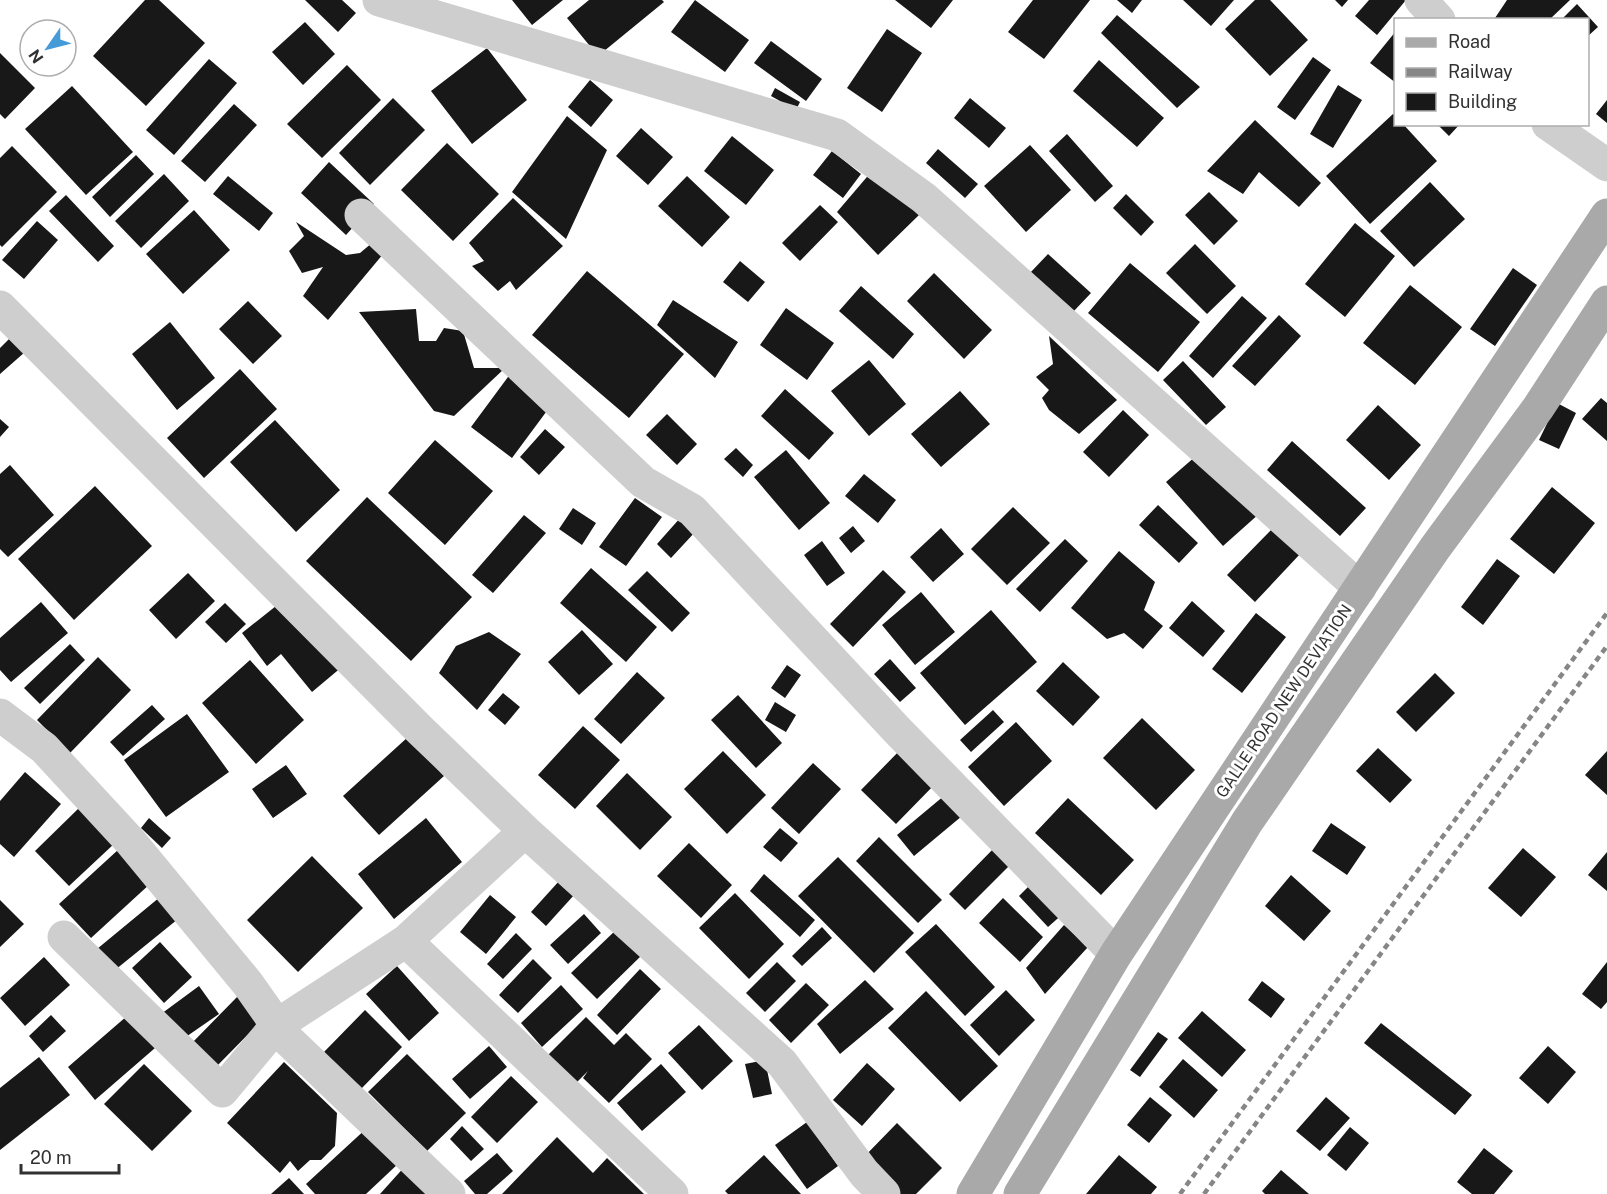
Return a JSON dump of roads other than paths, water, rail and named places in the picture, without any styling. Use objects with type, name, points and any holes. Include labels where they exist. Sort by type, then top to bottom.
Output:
[{"type":"main road","name":"GALLE ROAD NEW DEVIATION","points":[[973,1194],[1116,954],[1607,215]]},
{"type":"main road","points":[[1020,1194],[1247,822],[1435,548],[1538,408],[1607,302]]},
{"type":"street","points":[[379,0],[837,135],[924,198],[1360,588]]},
{"type":"street","points":[[1421,0],[1437,18]]},
{"type":"street","points":[[1551,126],[1607,165]]},
{"type":"street","points":[[360,214],[644,482],[692,510],[897,730],[1116,954]]},
{"type":"street","points":[[0,307],[420,729],[525,831],[782,1064],[864,1173],[884,1194]]},
{"type":"street","points":[[0,715],[44,748],[130,841],[249,984],[286,1038],[449,1194]]},
{"type":"street","points":[[64,937],[222,1091],[277,1025],[406,940],[525,831]]},
{"type":"street","points":[[406,940],[672,1194]]},
{"type":"railway","points":[[1180,1194],[1607,613]]},
{"type":"railway","points":[[1204,1194],[1607,646]]}]
